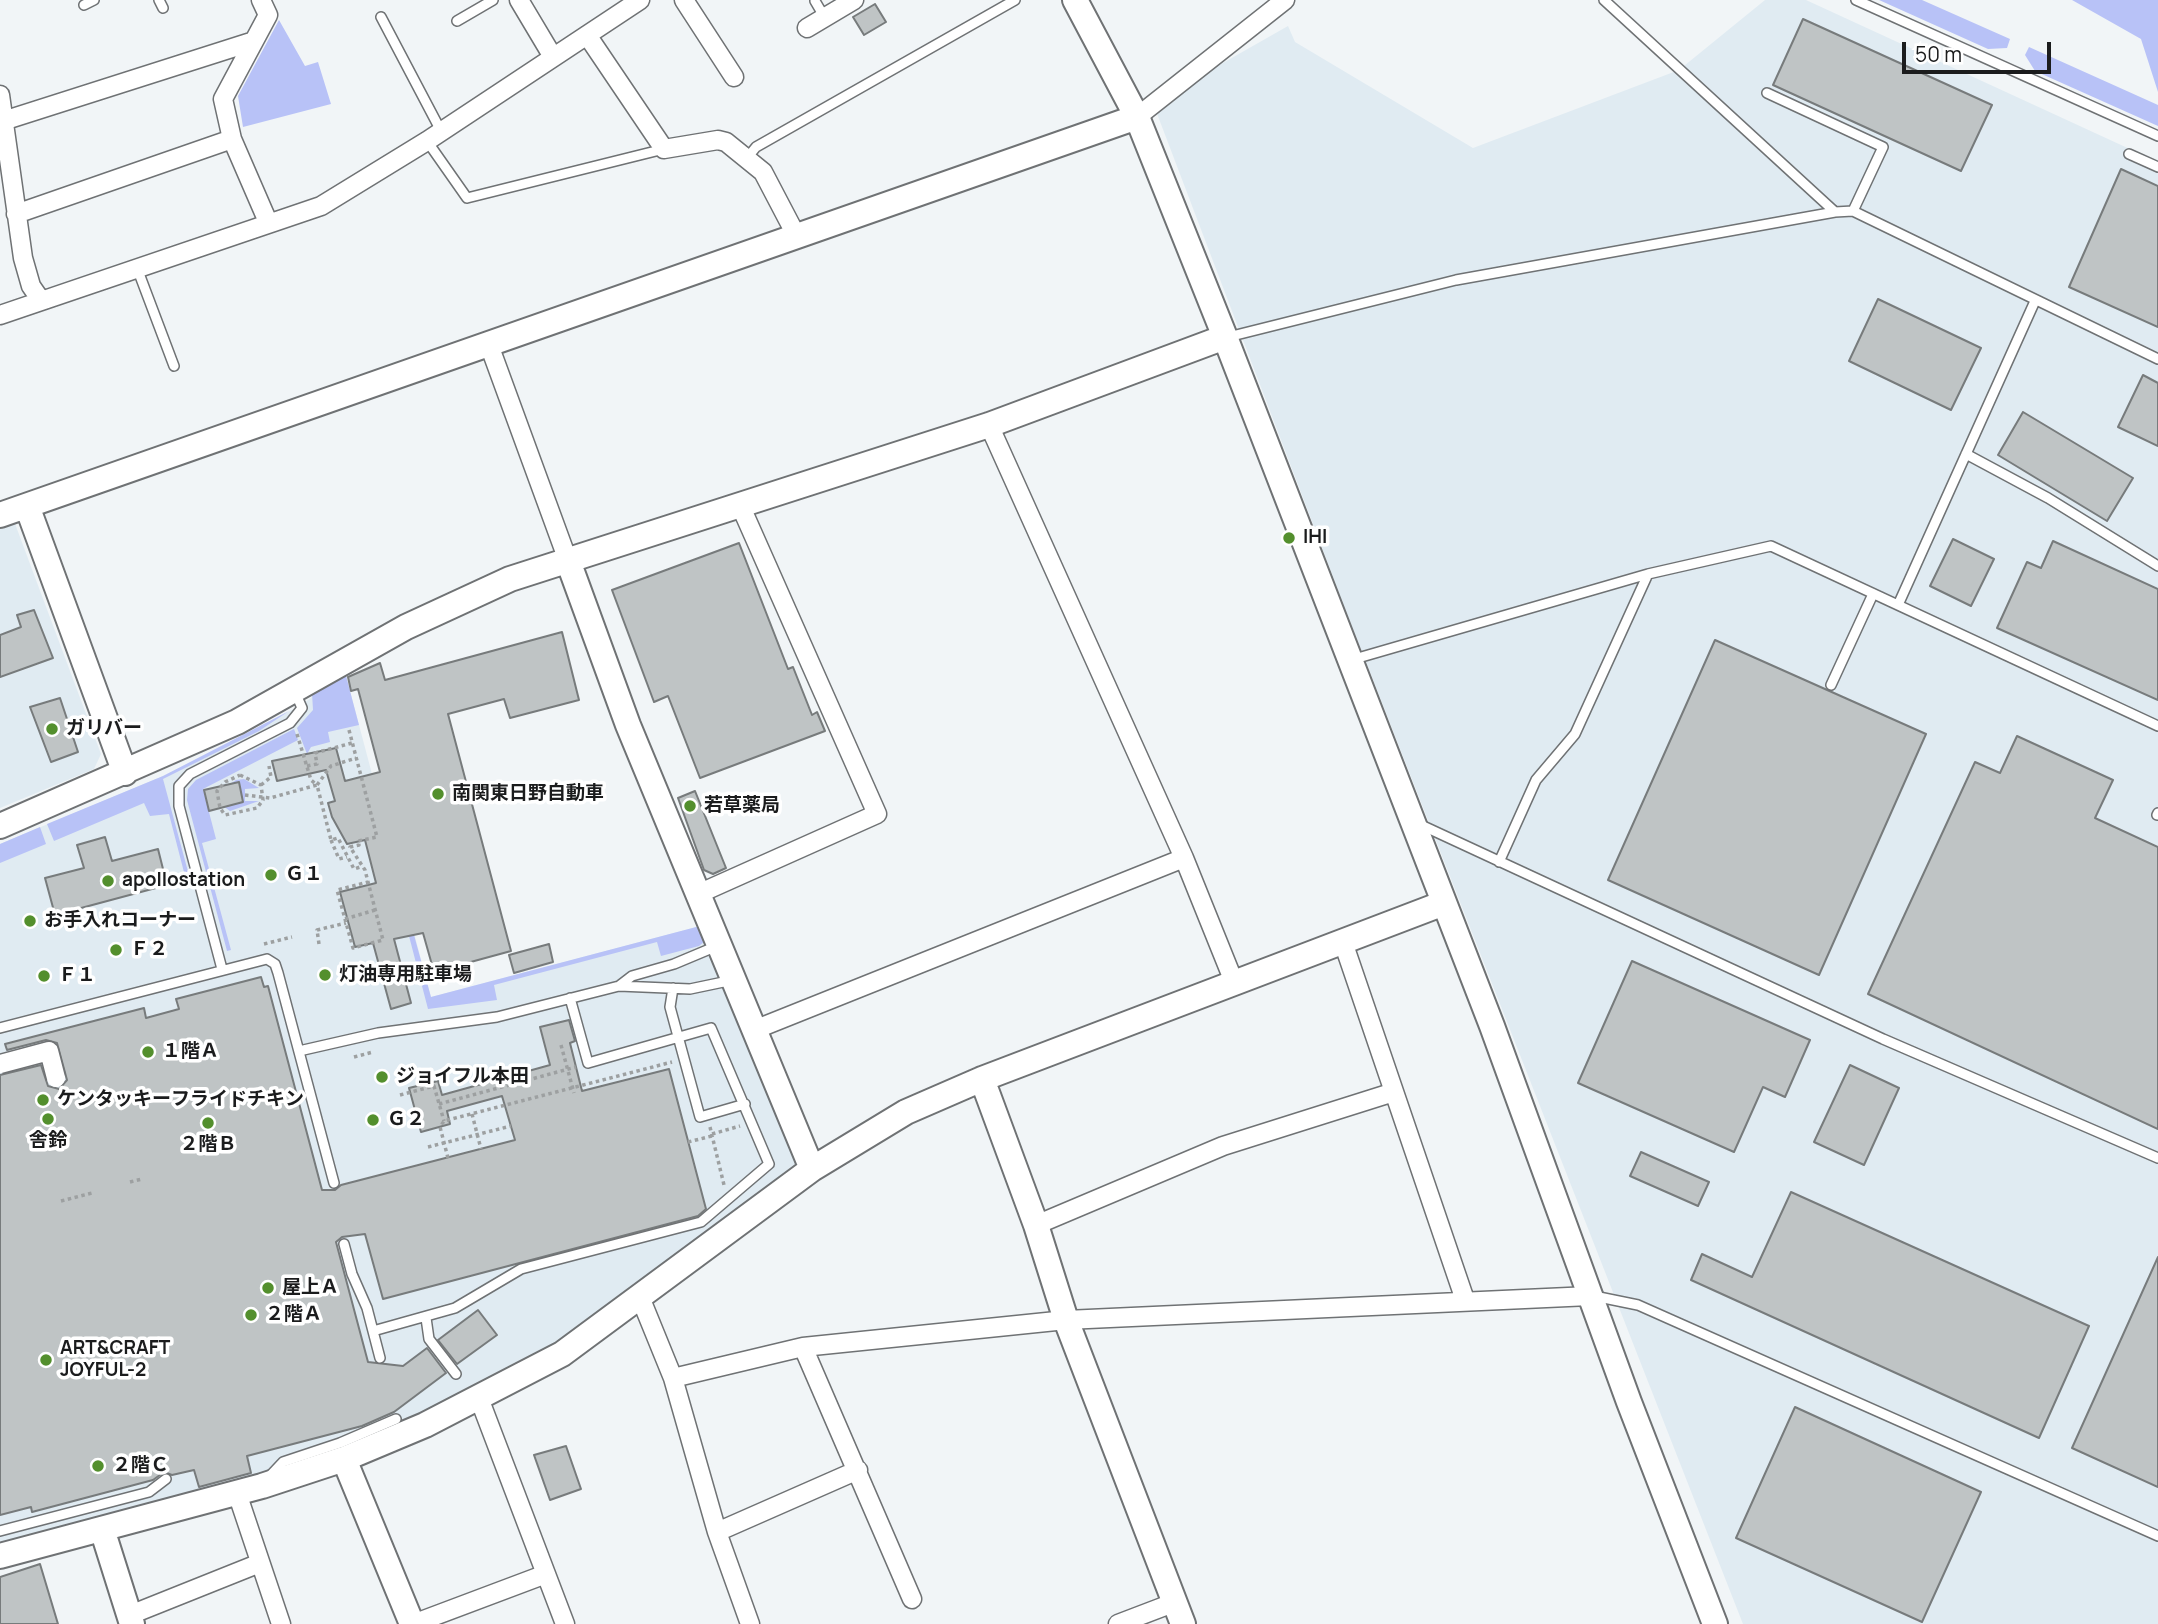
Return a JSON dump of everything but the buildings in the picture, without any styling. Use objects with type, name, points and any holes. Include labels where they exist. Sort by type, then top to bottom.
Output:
[{"type":"street","points":[[261,0],[268,15],[223,99],[232,139],[268,222]]},
{"type":"street","points":[[519,0],[553,57]]},
{"type":"street","points":[[0,315],[28,307],[40,299],[321,206],[434,136],[640,0]]},
{"type":"street","points":[[684,0],[734,77]]},
{"type":"street","points":[[807,28],[854,0]]},
{"type":"street","points":[[1075,0],[1137,117],[1225,337],[1413,821],[1715,1624]]},
{"type":"street","points":[[0,515],[1137,117],[1285,0]]},
{"type":"street","points":[[587,35],[664,149],[718,140],[747,158],[763,172],[796,235]]},
{"type":"street","points":[[3,121],[254,41]]},
{"type":"street","points":[[0,95],[26,267],[32,286],[40,299]]},
{"type":"street","points":[[16,214],[232,139]]},
{"type":"street","points":[[0,826],[237,722],[446,607],[566,558],[741,507],[989,425],[1225,337]]},
{"type":"street","points":[[488,342],[628,725],[812,1169]]},
{"type":"street","points":[[989,425],[1184,858],[1234,982]]},
{"type":"street","points":[[27,506],[125,773]]},
{"type":"street","points":[[698,894],[877,814],[741,507]]},
{"type":"street","points":[[754,1030],[1184,858]]},
{"type":"street","points":[[0,1556],[262,1486],[344,1459],[479,1398],[562,1354],[812,1169],[906,1112],[982,1079],[1444,903]]},
{"type":"street","points":[[1343,942],[1465,1300]]},
{"type":"street","points":[[0,1064],[49,1051],[56,1078]]},
{"type":"street","points":[[982,1079],[1036,1225],[1066,1320],[1178,1614],[1118,1624]]},
{"type":"street","points":[[1036,1225],[1223,1146],[1394,1092]]},
{"type":"street","points":[[673,1378],[803,1348],[1066,1320],[1590,1296]]},
{"type":"street","points":[[640,1297],[673,1378],[717,1532],[750,1624]]},
{"type":"street","points":[[803,1348],[912,1599]]},
{"type":"street","points":[[479,1398],[565,1624]]},
{"type":"street","points":[[344,1459],[412,1624],[546,1574]]},
{"type":"street","points":[[717,1532],[858,1470]]},
{"type":"street","points":[[237,1493],[281,1624]]},
{"type":"street","points":[[102,1529],[131,1620],[260,1563]]},
{"type":"lane","points":[[84,5],[94,0]]},
{"type":"lane","points":[[457,21],[493,0]]},
{"type":"lane","points":[[747,158],[756,147],[1015,0]]},
{"type":"lane","points":[[1604,0],[1835,212]]},
{"type":"lane","points":[[1856,0],[2158,136]]},
{"type":"lane","points":[[815,1],[825,18]]},
{"type":"lane","points":[[381,17],[434,136],[467,198],[664,149]]},
{"type":"lane","points":[[1767,93],[1883,147],[1853,211]]},
{"type":"lane","points":[[2129,154],[2158,167]]},
{"type":"lane","points":[[1225,337],[1456,280],[1853,211],[2158,359]]},
{"type":"lane","points":[[137,268],[174,366]]},
{"type":"lane","points":[[1898,605],[2035,301]]},
{"type":"lane","points":[[1966,454],[2048,498],[2158,566]]},
{"type":"lane","points":[[1349,661],[1648,574],[1771,546],[2158,726]]},
{"type":"lane","points":[[1499,862],[1536,780],[1575,734],[1648,574]]},
{"type":"lane","points":[[1831,685],[1873,594]]},
{"type":"lane","points":[[222,969],[179,806],[179,786],[190,774],[290,723],[302,708],[294,690]]},
{"type":"lane","points":[[1413,821],[1883,1039],[2158,1158]]},
{"type":"lane","points":[[619,986],[632,976],[674,964],[719,945]]},
{"type":"lane","points":[[0,1028],[267,959],[275,964],[334,1183]]},
{"type":"lane","points":[[299,1051],[377,1032],[497,1017],[619,986],[690,989],[733,980]]},
{"type":"lane","points":[[673,988],[670,1007],[699,1116],[745,1104]]},
{"type":"lane","points":[[373,1331],[455,1308],[521,1269],[701,1222],[769,1164],[711,1028],[588,1063],[570,998]]},
{"type":"lane","points":[[344,1244],[380,1358]]},
{"type":"lane","points":[[1590,1296],[1638,1305],[2158,1536]]},
{"type":"lane","points":[[426,1318],[429,1339],[456,1374]]},
{"type":"lane","points":[[262,1486],[273,1469],[283,1462],[340,1443],[396,1419]]},
{"type":"lane","points":[[0,1531],[149,1492],[166,1479]]},
{"type":"path","points":[[349,730],[377,836],[358,841],[359,845],[350,847],[358,856],[368,882],[383,940],[353,948],[337,890],[368,882]]},
{"type":"path","points":[[299,740],[311,780],[317,785],[331,840],[339,859],[348,857]]},
{"type":"path","points":[[307,766],[317,764],[314,753],[352,743]]},
{"type":"path","points":[[245,795],[270,798],[317,785],[331,766],[356,758]]},
{"type":"path","points":[[261,785],[271,777],[269,766]]},
{"type":"path","points":[[237,775],[261,785],[264,797],[257,808],[225,815],[216,795],[220,786],[237,775]]},
{"type":"path","points":[[331,840],[338,838],[354,869],[360,867]]},
{"type":"path","points":[[319,944],[317,930],[375,910]]},
{"type":"path","points":[[262,945],[292,937]]},
{"type":"path","points":[[561,1045],[574,1093]]},
{"type":"path","points":[[354,1057],[373,1052]]},
{"type":"path","points":[[448,1158],[440,1127],[444,1121],[684,1058]]},
{"type":"path","points":[[439,1104],[576,1067]]},
{"type":"path","points":[[400,1095],[434,1086],[444,1121]]},
{"type":"path","points":[[539,1096],[540,1102]]},
{"type":"path","points":[[472,1114],[481,1149]]},
{"type":"path","points":[[707,1115],[728,1200]]},
{"type":"path","points":[[688,1142],[753,1122]]},
{"type":"path","points":[[428,1147],[511,1126]]},
{"type":"path","points":[[130,1182],[142,1180]]},
{"type":"path","points":[[61,1201],[92,1193]]},
{"type":"shaded area","points":[[1765,0],[1806,0],[2158,162],[2158,1624],[1743,1624],[1346,611],[1156,111],[1186,84],[1288,26],[1295,42],[1473,148],[1679,70]]},
{"type":"shaded area","points":[[1879,0],[1922,0],[2010,39],[2007,48],[1988,49]]},
{"type":"shaded area","points":[[2072,0],[2158,0],[2158,92],[2141,39]]},
{"type":"shaded area","points":[[279,20],[305,66],[318,62],[331,104],[243,127],[238,96]]},
{"type":"shaded area","points":[[2029,47],[2158,105],[2158,126],[2035,71],[2025,55]]},
{"type":"shaded area","points":[[14,521],[101,754],[94,769],[0,808],[0,525]]},
{"type":"shaded area","name":"ジョイフル本田","points":[[345,672],[431,997],[700,926],[797,1156],[793,1172],[560,1345],[432,1412],[308,1462],[0,1545],[0,844],[163,776],[224,746],[301,705],[311,698],[312,693]]},
{"type":"shaded area","points":[[345,672],[359,725],[328,732],[330,742],[311,747],[307,754],[297,728],[313,710],[312,693]]},
{"type":"shaded area","points":[[289,711],[259,731],[163,779],[190,879],[186,880],[169,814],[150,816],[144,803],[54,841],[47,824],[163,776]]},
{"type":"shaded area","points":[[294,729],[298,740],[203,789],[216,839],[202,843],[231,950],[227,951],[187,800],[188,789],[196,780]]},
{"type":"shaded area","points":[[244,779],[259,788],[245,789],[245,801],[259,801],[230,811],[223,806],[224,788],[236,780]]},
{"type":"shaded area","points":[[40,827],[46,844],[0,863],[0,844]]},
{"type":"shaded area","points":[[700,926],[705,941],[699,946],[661,956],[657,942],[494,985],[497,1000],[428,1009],[409,936],[414,935],[431,997]]},
{"type":"place","name":"IHI","points":[[1289,538]]},
{"type":"place","name":"ガリバー","points":[[52,729]]},
{"type":"place","name":"南関東日野自動車","points":[[438,794]]},
{"type":"place","name":"若草薬局","points":[[690,806]]},
{"type":"place","name":"Ｇ１","points":[[271,875]]},
{"type":"place","name":"apollostation","points":[[108,881]]},
{"type":"place","name":"お手入れコーナー","points":[[30,921]]},
{"type":"place","name":"Ｆ２","points":[[116,950]]},
{"type":"place","name":"灯油専用駐車場","points":[[325,975]]},
{"type":"place","name":"Ｆ１","points":[[44,976]]},
{"type":"place","name":"１階Ａ","points":[[148,1052]]},
{"type":"place","name":"ジョイフル本田","points":[[382,1077]]},
{"type":"place","name":"ケンタッキーフライドチキン","points":[[43,1100]]},
{"type":"place","name":"舎鈴","points":[[48,1119]]},
{"type":"place","name":"Ｇ２","points":[[373,1120]]},
{"type":"place","name":"２階Ｂ","points":[[208,1123]]},
{"type":"place","name":"屋上Ａ","points":[[268,1288]]},
{"type":"place","name":"２階Ａ","points":[[251,1315]]},
{"type":"place","name":"ART&CRAFT JOYFUL-2","points":[[46,1360]]},
{"type":"place","name":"２階Ｃ","points":[[98,1466]]}]
